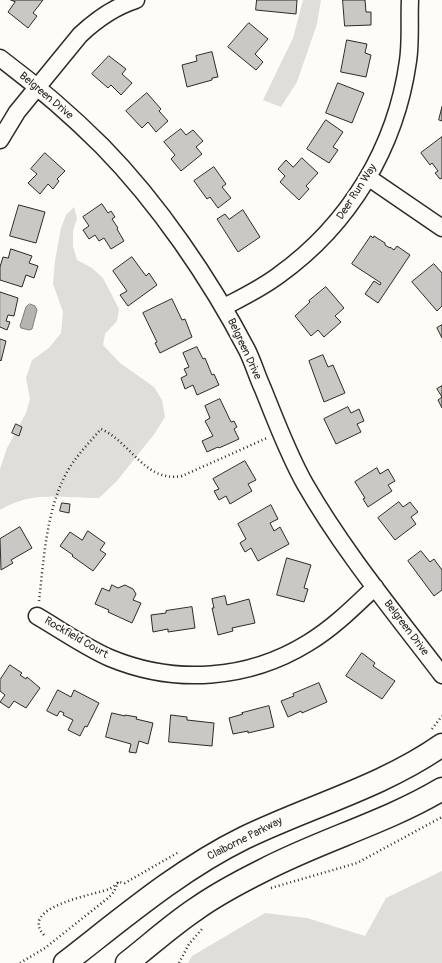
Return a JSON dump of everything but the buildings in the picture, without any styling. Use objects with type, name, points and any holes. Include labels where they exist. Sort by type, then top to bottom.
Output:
[{"type":"main road","name":"Claiborne Parkway","points":[[65,963],[170,882],[204,860],[283,820],[326,803],[405,768],[442,745]]},
{"type":"main road","points":[[127,963],[196,909],[224,891],[301,852],[389,816],[442,789]]},
{"type":"street","points":[[0,140],[17,112],[80,35],[112,10],[136,0]]},
{"type":"street","name":"Deer Run Way","points":[[224,307],[257,290],[299,261],[336,224],[352,204],[369,178],[381,155],[395,119],[404,87],[409,59],[410,0]]},
{"type":"street","name":"Belgreen Drive","points":[[0,58],[37,86],[104,148],[138,186],[170,227],[224,307],[248,353],[280,432],[304,482],[323,514],[345,547],[442,675]]},
{"type":"street","points":[[369,178],[442,228]]},
{"type":"street","name":"Rockfield Court","points":[[37,616],[86,646],[110,658],[134,667],[159,673],[185,676],[211,675],[237,672],[262,665],[286,655],[309,642],[339,620],[375,587]]},
{"type":"path","points":[[37,616],[49,524],[56,495],[67,472],[80,452],[101,429],[111,433],[154,472],[163,476],[174,477],[182,476],[280,432]]},
{"type":"path","points":[[269,889],[357,863],[442,817]]},
{"type":"path","points":[[20,963],[45,948],[108,898],[114,892],[119,882]]},
{"type":"path","points":[[179,963],[189,944],[205,926]]},
{"type":"shaded area","points":[[303,0],[321,0],[317,24],[297,82],[281,107],[263,100],[293,38]]},
{"type":"shaded area","points":[[74,207],[77,218],[73,231],[73,246],[77,260],[92,268],[103,278],[119,309],[117,321],[105,334],[103,345],[120,363],[154,387],[162,400],[165,417],[155,433],[117,481],[99,498],[36,497],[12,504],[0,510],[0,469],[7,448],[26,413],[30,399],[26,378],[32,360],[49,348],[61,333],[63,312],[53,284],[55,261],[61,228],[66,215]]},
{"type":"shaded area","points":[[30,304],[35,306],[37,310],[32,329],[29,330],[21,328],[20,326],[26,307]]},
{"type":"shaded area","points":[[442,871],[442,963],[188,963],[192,956],[265,913],[307,918],[365,936],[386,898]]}]
